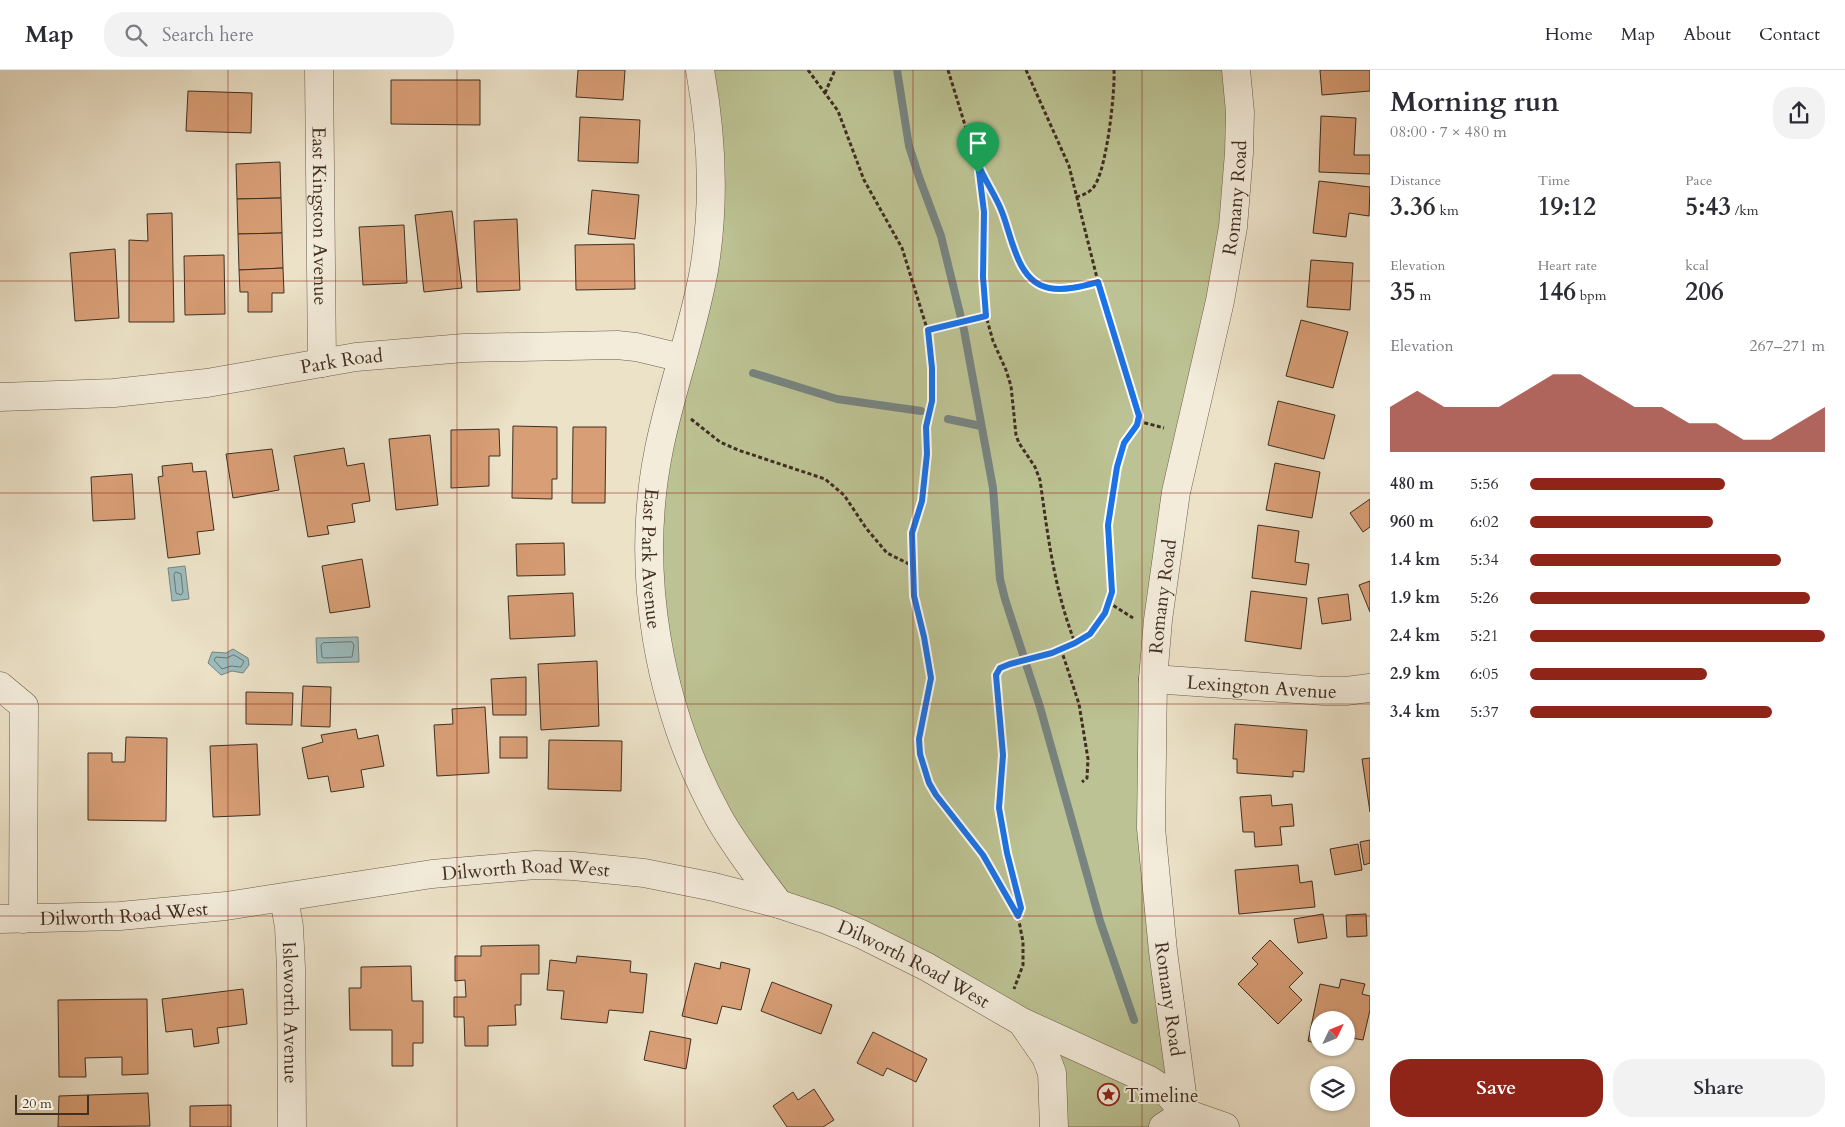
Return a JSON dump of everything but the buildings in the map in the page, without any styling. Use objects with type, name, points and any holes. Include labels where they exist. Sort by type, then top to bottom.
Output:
[{"type":"street","name":"East Kingston Avenue","points":[[319,70],[322,362]]},
{"type":"street","name":"East Park Avenue","points":[[700,70],[706,103],[712,190],[704,270],[689,337],[667,413],[652,492],[649,553],[653,614],[662,666],[681,732],[692,761],[734,842],[779,904]]},
{"type":"street","name":"Romany Road","points":[[1178,1122],[1151,828],[1153,679],[1158,620],[1176,492],[1220,300],[1233,227],[1240,153],[1240,112],[1236,70]]},
{"type":"street","name":"Park Road","points":[[0,397],[67,396],[123,392],[207,383],[356,357],[464,348],[617,345],[636,347],[682,358]]},
{"type":"street","name":"Lexington Avenue","points":[[1153,679],[1324,691],[1370,688]]},
{"type":"street","points":[[0,686],[24,706],[12,919]]},
{"type":"street","name":"Dilworth Road West","points":[[12,919],[120,916],[226,906],[432,874],[535,865],[573,866],[644,873],[714,887],[779,904],[861,934],[927,967],[1022,1022],[1149,1080],[1166,1091],[1178,1122]]},
{"type":"street","name":"Isleworth Avenue","points":[[284,898],[289,927],[291,968],[292,1127]]},
{"type":"street","name":"Dilworth Road West","points":[[1022,1022],[1037,1041],[1052,1073],[1054,1127]]},
{"type":"street","points":[[1178,1122],[1225,1127]]},
{"type":"path","points":[[808,70],[838,111],[864,180],[902,248],[928,330],[932,368],[932,401],[926,427],[927,454],[922,501],[912,533],[914,596],[931,678],[919,739],[920,754],[936,795],[983,855],[1018,916],[1024,942],[1023,965],[1011,995]]},
{"type":"path","points":[[825,93],[835,70]]},
{"type":"path","points":[[948,70],[978,164],[1002,211],[1026,274],[1047,288],[1078,287],[1098,282]]},
{"type":"path","points":[[1018,916],[1021,908],[1007,853],[999,808],[1003,755],[996,675],[1000,668],[1052,653],[1075,643],[1090,634],[1105,613],[1112,592],[1108,525],[1117,467],[1124,443],[1137,425],[1139,416],[1098,282],[1069,166],[1026,70]]},
{"type":"path","points":[[1076,197],[1090,192],[1100,174],[1110,117],[1114,70]]},
{"type":"path","points":[[978,164],[984,212],[983,277],[986,316],[993,341],[1011,386],[1016,435],[1019,443],[1035,467],[1040,480],[1053,571],[1064,614],[1075,643]]},
{"type":"path","points":[[928,330],[986,316]]},
{"type":"path","points":[[689,418],[720,442],[738,450],[825,479],[844,495],[866,528],[887,553],[913,566]]},
{"type":"path","points":[[1138,421],[1166,429]]},
{"type":"path","points":[[1108,602],[1140,622]]},
{"type":"path","points":[[1061,649],[1079,704],[1087,752],[1087,778],[1082,782]]},
{"type":"green space","points":[[700,70],[1236,70],[1240,112],[1153,679],[1186,1127],[1054,1127],[1022,1022],[779,904],[692,761],[649,553],[704,270]]},
{"type":"water","points":[[185,566],[189,599],[172,601],[168,568]]},
{"type":"water","points":[[358,637],[359,662],[317,663],[316,638]]},
{"type":"water","points":[[233,649],[248,658],[249,665],[243,673],[232,671],[221,675],[208,663],[212,652],[226,653]]},
{"type":"waterway","points":[[897,70],[909,146],[941,236],[964,330],[993,488],[1000,579],[1040,707],[1100,921],[1134,1020]]},
{"type":"waterway","points":[[753,373],[837,399],[921,411]]},
{"type":"waterway","points":[[948,419],[981,426]]},
{"type":"place","name":"Timeline","points":[[1109,1095]]},
{"type":"route","points":[[978,164],[987,185],[1002,211],[1026,274],[1047,288],[1078,287],[1098,282],[1139,416],[1137,425],[1124,443],[1117,467],[1108,525],[1112,592],[1105,613],[1090,634],[1075,643],[1052,653],[1000,668],[996,675],[1004,768],[1000,787],[999,808],[1007,853],[1021,908],[1018,916],[983,855],[936,795],[929,783],[920,754],[919,739],[931,678],[914,596],[912,533],[922,501],[927,454],[926,427],[932,401],[932,368],[928,330],[986,316],[983,277],[984,212],[982,188],[978,173],[978,164]]}]
